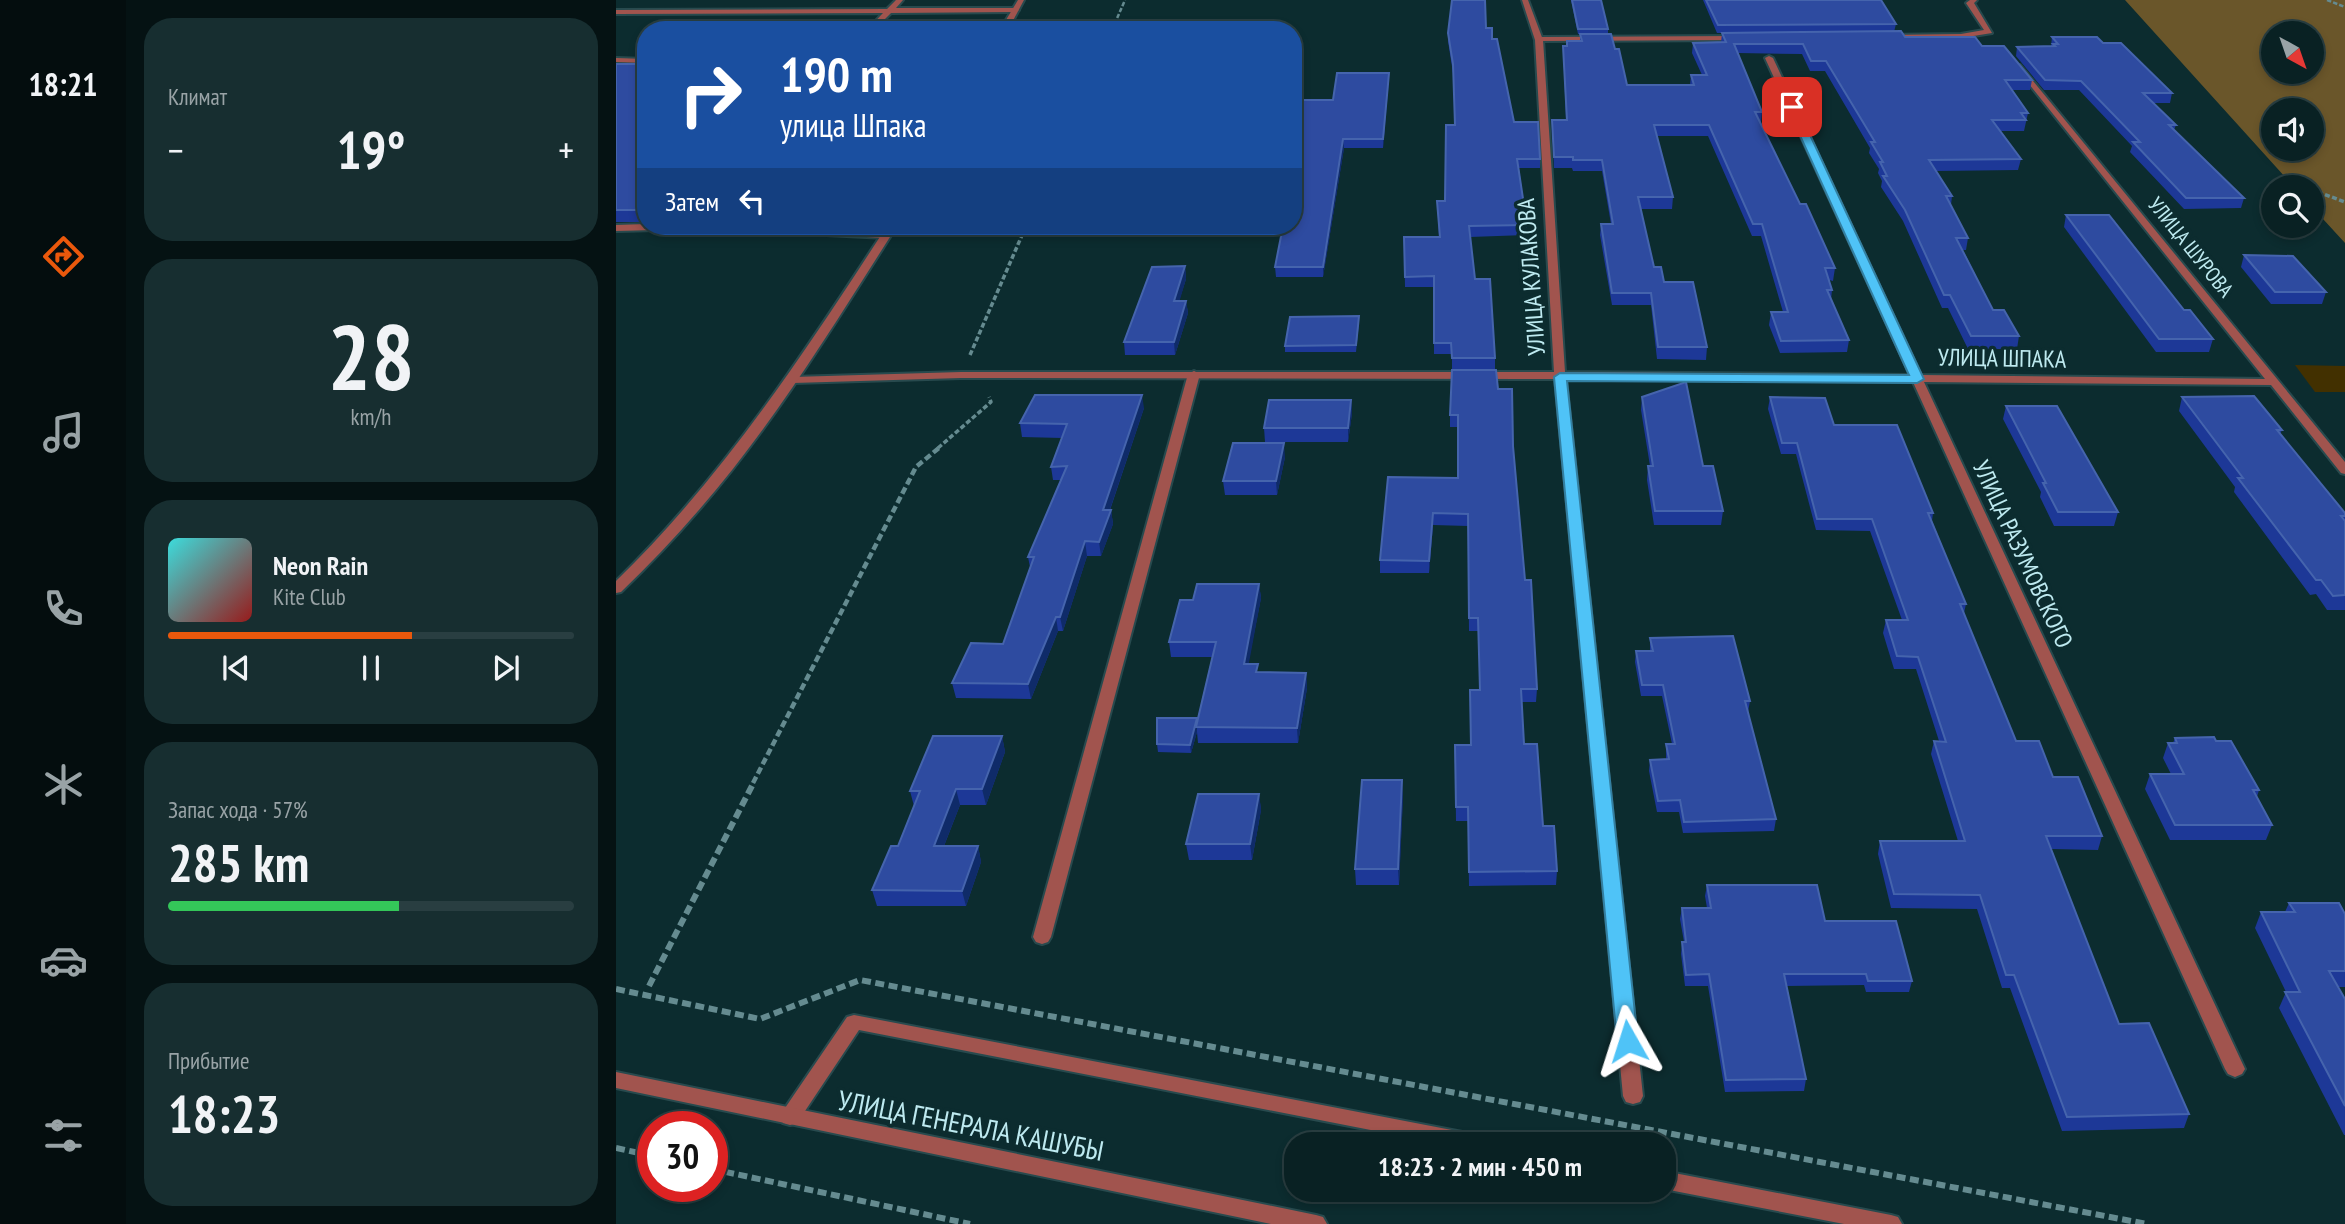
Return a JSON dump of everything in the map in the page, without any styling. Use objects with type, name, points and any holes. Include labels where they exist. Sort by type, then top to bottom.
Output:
[{"type":"street","points":[[879,21],[900,0]]},
{"type":"street","points":[[1009,21],[1021,0]]},
{"type":"street","name":"УЛИЦА КУЛАКОВА","points":[[1525,0],[1539,40],[1560,377],[1633,1096]]},
{"type":"street","points":[[1870,37],[1961,36],[1989,31],[1972,2]]},
{"type":"street","points":[[616,12],[1015,10]]},
{"type":"street","points":[[1542,39],[1748,38]]},
{"type":"street","name":"УЛИЦА РАЗУМОВСКОГО","points":[[1769,58],[2235,1069]]},
{"type":"street","points":[[616,60],[637,61]]},
{"type":"street","name":"УЛИЦА ШУРОВА","points":[[2015,60],[2345,470]]},
{"type":"street","points":[[616,228],[637,227]]},
{"type":"street","points":[[616,589],[710,489],[793,380],[886,235]]},
{"type":"street","points":[[1042,937],[1194,374]]},
{"type":"street","name":"УЛИЦА ШПАКА","points":[[793,380],[961,375],[1194,374],[2275,382]]},
{"type":"street","points":[[790,1117],[854,1022],[1421,1132]]},
{"type":"street","name":"УЛИЦА ГЕНЕРАЛА КАШУБЫ","points":[[616,1080],[1316,1224]]},
{"type":"street","points":[[1676,1182],[1891,1224]]},
{"type":"path","points":[[1116,21],[1125,0]]},
{"type":"path","points":[[2328,0],[2345,5]]},
{"type":"path","points":[[2324,195],[2345,202]]},
{"type":"path","points":[[649,986],[916,467],[991,402],[984,384],[961,375],[1022,235]]},
{"type":"path","points":[[616,989],[760,1019],[860,980],[2147,1224]]},
{"type":"path","points":[[616,1148],[637,1153]]},
{"type":"path","points":[[728,1172],[970,1224]]},
{"type":"shaded area","points":[[2125,0],[2345,0],[2345,243],[2324,220],[2324,175],[2283,175],[2271,161],[2324,161],[2324,98],[2261,98],[2261,150]]},
{"type":"shaded area","points":[[2295,365],[2345,366],[2345,392],[2315,392]]},
{"type":"building","points":[[1452,0],[1485,0],[1486,28],[1492,28],[1492,39],[1497,39],[1514,122],[1538,122],[1540,159],[1517,159],[1527,225],[1469,226],[1475,279],[1490,279],[1495,358],[1452,358],[1451,343],[1434,343],[1434,276],[1405,277],[1404,237],[1440,237],[1437,201],[1445,201],[1446,125],[1455,125],[1453,64],[1448,33]]},
{"type":"building","points":[[1572,0],[1601,0],[1608,29],[1578,29]]},
{"type":"building","points":[[1706,0],[1881,0],[1896,24],[1718,25]]},
{"type":"building","points":[[1901,31],[1905,37],[1975,37],[1982,46],[2004,46],[2032,80],[2005,80],[2028,113],[2021,113],[2026,120],[1992,120],[2021,159],[1929,160],[1952,196],[1946,196],[1968,238],[1956,238],[1993,310],[2004,310],[2019,336],[1971,336],[1950,295],[1944,295],[1905,210],[1883,176],[1887,176],[1880,162],[1883,162],[1871,142],[1875,142],[1826,61],[1811,61],[1803,44],[1734,44],[1762,112],[1755,112],[1800,204],[1806,204],[1835,268],[1825,268],[1832,290],[1827,290],[1849,340],[1781,341],[1771,312],[1788,312],[1762,224],[1753,224],[1709,125],[1654,125],[1673,197],[1638,197],[1654,267],[1661,267],[1664,282],[1693,282],[1707,347],[1658,347],[1651,293],[1612,293],[1601,224],[1613,224],[1602,160],[1554,157],[1552,120],[1567,120],[1563,46],[1567,46],[1567,41],[1582,41],[1580,34],[1611,34],[1615,49],[1619,49],[1627,85],[1694,85],[1691,75],[1707,75],[1693,43],[1726,42],[1722,33]]},
{"type":"building","points":[[2052,37],[2097,37],[2103,43],[2121,43],[2172,93],[2143,93],[2176,125],[2169,125],[2244,198],[2186,198],[2133,142],[2140,142],[2081,81],[2045,80],[2017,47],[2055,46],[2053,44],[2058,44]]},
{"type":"building","points":[[616,64],[637,64],[637,210],[616,210]]},
{"type":"building","points":[[1337,73],[1389,73],[1383,139],[1343,139],[1323,267],[1275,267],[1281,235],[1302,235],[1302,100],[1333,100]]},
{"type":"building","points":[[2066,215],[2109,215],[2184,310],[2190,310],[2213,339],[2159,339]]},
{"type":"building","points":[[2244,255],[2293,256],[2326,292],[2275,292]]},
{"type":"building","points":[[1185,266],[1174,301],[1186,301],[1174,342],[1124,342],[1152,267]]},
{"type":"building","points":[[1359,316],[1356,345],[1285,346],[1290,317]]},
{"type":"building","points":[[1452,370],[1496,370],[1498,389],[1512,389],[1513,446],[1525,580],[1531,580],[1537,689],[1521,689],[1524,744],[1537,744],[1543,826],[1554,826],[1557,871],[1469,872],[1468,807],[1456,807],[1455,745],[1471,745],[1470,690],[1480,690],[1478,618],[1469,618],[1468,514],[1433,513],[1429,561],[1380,560],[1388,477],[1458,478],[1458,415],[1450,415]]},
{"type":"building","points":[[1686,382],[1703,466],[1713,466],[1723,511],[1655,511],[1648,466],[1653,466],[1642,397]]},
{"type":"building","points":[[1035,395],[1142,395],[1103,510],[1111,510],[1099,542],[1085,541],[1060,617],[1056,617],[1028,684],[952,683],[971,643],[1003,644],[1034,557],[1028,557],[1067,466],[1051,467],[1067,424],[1020,423]]},
{"type":"building","points":[[2254,396],[2282,430],[2277,430],[2345,513],[2345,516],[2341,516],[2345,521],[2345,595],[2333,596],[2321,580],[2316,580],[2238,478],[2243,478],[2182,397]]},
{"type":"building","points":[[1770,397],[1825,398],[1834,425],[1897,425],[1933,513],[1928,513],[1966,604],[1960,604],[2016,741],[2039,741],[2053,777],[2078,777],[2102,836],[2046,836],[2119,1024],[2149,1023],[2189,1114],[2067,1117],[2014,975],[2006,975],[1980,895],[1894,894],[1880,841],[1965,841],[1934,741],[1946,742],[1918,657],[1897,656],[1886,620],[1908,620],[1872,519],[1817,519],[1797,443],[1782,443]]},
{"type":"building","points":[[1269,400],[1351,400],[1348,428],[1264,428]]},
{"type":"building","points":[[2006,406],[2057,406],[2118,512],[2058,512]]},
{"type":"building","points":[[1233,443],[1284,443],[1276,481],[1223,481]]},
{"type":"building","points":[[1197,584],[1259,584],[1244,664],[1258,664],[1256,672],[1306,673],[1297,728],[1196,727],[1216,642],[1169,642],[1180,600],[1193,600]]},
{"type":"building","points":[[1733,636],[1750,701],[1745,701],[1776,819],[1684,822],[1680,800],[1658,801],[1650,760],[1669,759],[1666,744],[1675,744],[1663,685],[1642,685],[1636,651],[1653,651],[1650,638]]},
{"type":"building","points":[[1157,718],[1197,718],[1190,745],[1157,744]]},
{"type":"building","points":[[933,736],[1002,736],[982,789],[956,789],[934,846],[978,846],[962,891],[872,890],[891,846],[898,846],[920,791],[910,791]]},
{"type":"building","points":[[2214,737],[2216,741],[2231,741],[2259,790],[2253,790],[2272,825],[2175,825],[2150,774],[2184,774],[2168,743],[2177,743],[2175,738]]},
{"type":"building","points":[[1362,780],[1402,780],[1398,869],[1355,869]]},
{"type":"building","points":[[1198,794],[1259,794],[1250,844],[1186,844]]},
{"type":"building","points":[[1707,885],[1817,885],[1825,921],[1896,921],[1912,981],[1868,981],[1866,974],[1784,974],[1806,1079],[1726,1080],[1709,974],[1686,975],[1682,942],[1686,942],[1682,908],[1711,908]]},
{"type":"building","points":[[2289,903],[2339,903],[2345,914],[2345,971],[2329,971],[2345,999],[2345,1106],[2285,992],[2300,992],[2261,912],[2295,912]]},
{"type":"route","points":[[1628,1041],[1560,377],[1917,379],[1792,107]]}]
